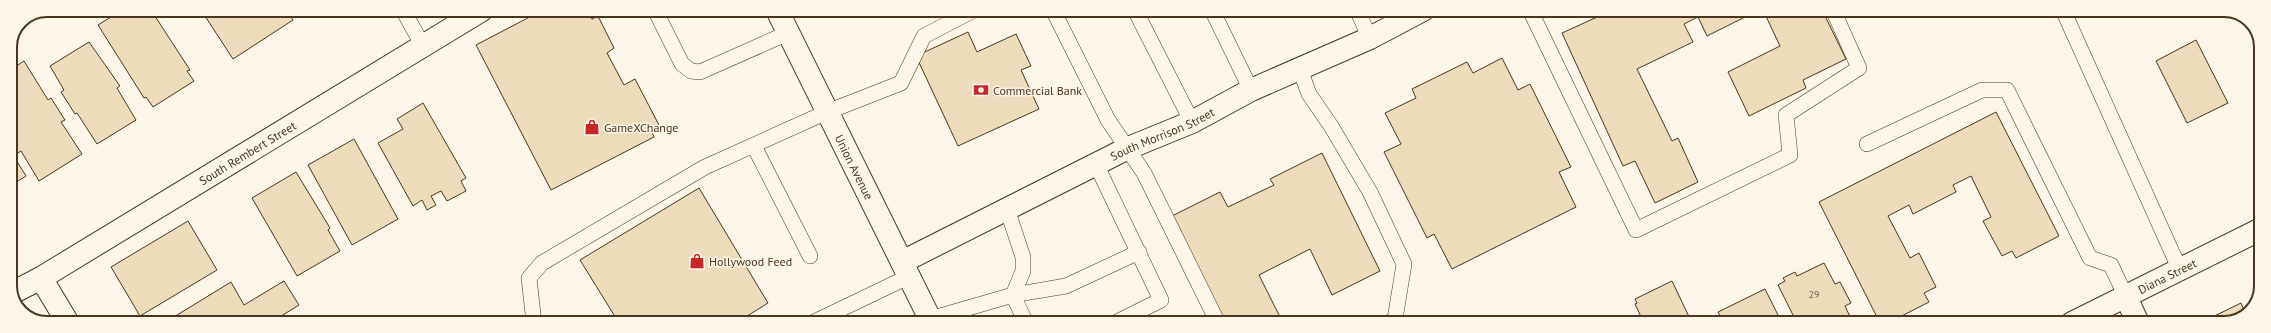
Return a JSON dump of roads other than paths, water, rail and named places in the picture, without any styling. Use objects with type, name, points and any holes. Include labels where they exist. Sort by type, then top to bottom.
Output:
[{"type":"street","name":"South Rembert Street","points":[[17,290],[41,278],[471,17]]},
{"type":"street","name":"Union Avenue","points":[[784,17],[827,112],[929,316]]},
{"type":"street","name":"South Morrison Street","points":[[906,269],[1007,209],[1096,164],[1126,149],[1192,122],[1252,90],[1370,38],[1410,17]]},
{"type":"street","name":"Diana Street","points":[[2087,316],[2254,233]]},
{"type":"street","points":[[41,278],[64,316]]},
{"type":"street","points":[[2126,297],[2135,316]]},
{"type":"lane","points":[[406,17],[423,46]]},
{"type":"lane","points":[[658,17],[682,64],[691,72],[700,72],[784,17]]},
{"type":"lane","points":[[533,316],[529,278],[542,263],[706,167],[827,112],[900,83],[924,36],[961,17]]},
{"type":"lane","points":[[1056,17],[1108,120],[1126,149],[1144,173],[1215,316]]},
{"type":"lane","points":[[1139,17],[1192,122]]},
{"type":"lane","points":[[1216,17],[1252,90]]},
{"type":"lane","points":[[1360,17],[1370,38]]},
{"type":"lane","points":[[1533,17],[1636,230],[1790,155],[1786,115],[1860,68],[1836,17]]},
{"type":"lane","points":[[2066,17],[2180,270]]},
{"type":"lane","points":[[1300,69],[1309,94],[1332,126],[1370,192],[1404,264],[1395,316]]},
{"type":"lane","points":[[1867,144],[1982,90],[2007,90],[2090,258],[2111,265],[2126,297]]},
{"type":"lane","points":[[754,146],[810,256]]},
{"type":"lane","points":[[1096,164],[1161,300],[1129,316]]},
{"type":"lane","points":[[1007,209],[1023,257],[1023,272],[1013,295],[1023,316]]},
{"type":"lane","points":[[947,316],[1013,295],[1066,286],[1139,252]]},
{"type":"lane","points":[[824,316],[906,269]]},
{"type":"place","name":"Commercial Bank","points":[[981,90]]},
{"type":"place","name":"GameXChange","points":[[592,127]]},
{"type":"place","name":"Hollywood Feed","points":[[697,261]]}]
